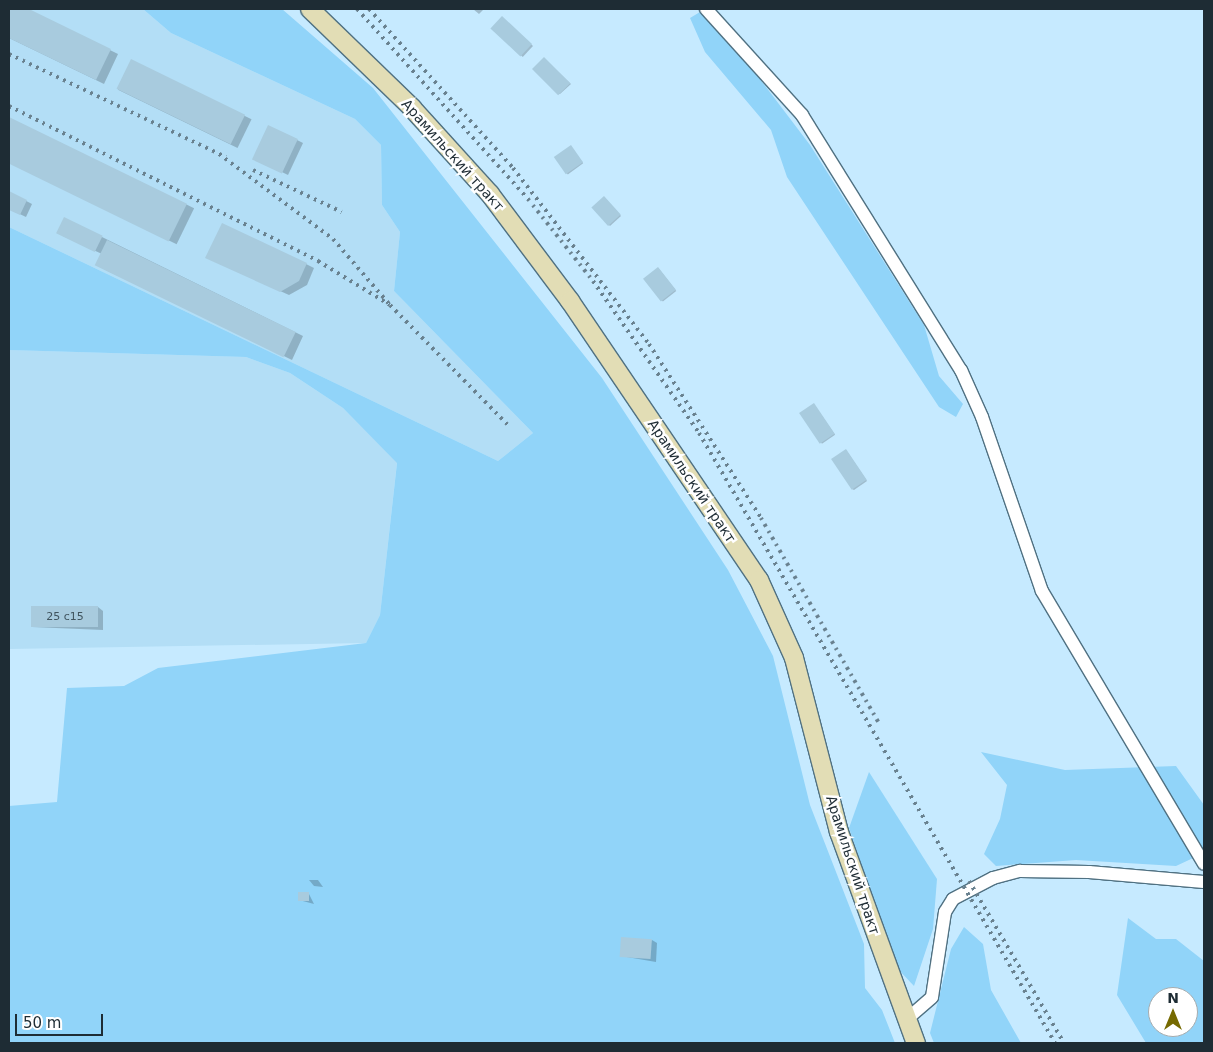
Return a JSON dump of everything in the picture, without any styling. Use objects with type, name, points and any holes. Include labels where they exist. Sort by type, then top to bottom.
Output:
[{"type":"main road","name":"Арамильский тракт","points":[[310,9],[412,108],[490,194],[570,301],[759,580],[794,658],[839,832],[916,1043]]},
{"type":"street","points":[[706,9],[802,115],[956,362],[982,417],[1042,591],[1204,864]]},
{"type":"street","points":[[907,1019],[932,997],[945,912],[953,899],[993,878],[1020,871],[1089,872],[1204,882]]},
{"type":"shaded area","points":[[9,9],[143,9],[171,33],[355,119],[381,145],[382,205],[400,232],[394,291],[533,433],[498,461],[9,227]]},
{"type":"shaded area","points":[[143,9],[282,9],[373,88],[602,378],[728,570],[773,656],[810,805],[864,944],[865,988],[882,1010],[895,1043],[9,1043],[9,806],[57,802],[67,688],[124,686],[158,668],[366,643],[380,615],[397,463],[343,408],[290,373],[246,357],[9,350],[9,227],[498,461],[533,433],[394,291],[400,232],[382,205],[381,145],[355,119],[171,33]]},
{"type":"shaded area","points":[[700,12],[734,45],[810,145],[924,325],[939,376],[963,404],[956,417],[939,407],[787,177],[771,130],[705,52],[690,18]]},
{"type":"shaded area","points":[[9,350],[246,357],[290,373],[343,408],[397,462],[380,615],[366,643],[9,649]]},
{"type":"shaded area","points":[[981,752],[1065,770],[1176,766],[1204,805],[1204,853],[1176,866],[1076,860],[996,866],[984,854],[1000,819],[1007,785]]},
{"type":"shaded area","points":[[869,772],[937,879],[933,929],[914,986],[896,967],[849,828]]},
{"type":"shaded area","points":[[1128,918],[1156,939],[1176,939],[1204,961],[1204,1043],[1146,1043],[1117,995]]},
{"type":"shaded area","points":[[964,927],[983,944],[991,990],[1021,1043],[934,1043],[930,1033],[951,949]]},
{"type":"building","points":[[9,9],[29,9],[111,49],[96,80],[9,38]]},
{"type":"building","points":[[502,16],[532,44],[520,56],[490,28]]},
{"type":"building","points":[[544,57],[570,83],[558,95],[532,69]]},
{"type":"building","points":[[131,59],[245,115],[231,144],[117,89]]},
{"type":"building","points":[[9,117],[187,204],[169,242],[9,164]]},
{"type":"building","points":[[268,125],[298,139],[282,173],[252,159]]},
{"type":"building","points":[[571,145],[583,162],[566,174],[554,157]]},
{"type":"building","points":[[9,191],[27,200],[20,215],[9,210]]},
{"type":"building","points":[[604,196],[621,215],[608,226],[591,207]]},
{"type":"building","points":[[64,217],[103,236],[95,252],[56,233]]},
{"type":"building","points":[[222,223],[307,263],[299,281],[280,292],[205,258]]},
{"type":"building","points":[[107,240],[296,332],[283,357],[95,265]]},
{"type":"building","points":[[658,267],[676,290],[661,302],[643,279]]},
{"type":"building","points":[[814,403],[835,434],[820,444],[799,413]]},
{"type":"building","points":[[846,449],[867,480],[852,490],[831,459]]},
{"type":"building","points":[[31,606],[98,606],[98,627],[31,627]]},
{"type":"building","points":[[298,892],[309,892],[309,901],[298,901]]},
{"type":"building","points":[[621,937],[652,939],[651,959],[620,957]]},
{"type":"railway","points":[[357,9],[528,199],[593,281],[699,433],[1055,1043]]},
{"type":"railway","points":[[369,9],[513,168],[649,344],[761,518],[879,723]]},
{"type":"railway","points":[[9,54],[226,157]]},
{"type":"railway","points":[[9,106],[318,261],[390,305]]},
{"type":"railway","points":[[219,154],[333,239],[390,305],[510,427]]},
{"type":"railway","points":[[253,170],[342,212]]},
{"type":"railway","points":[[969,881],[1064,1043]]}]
